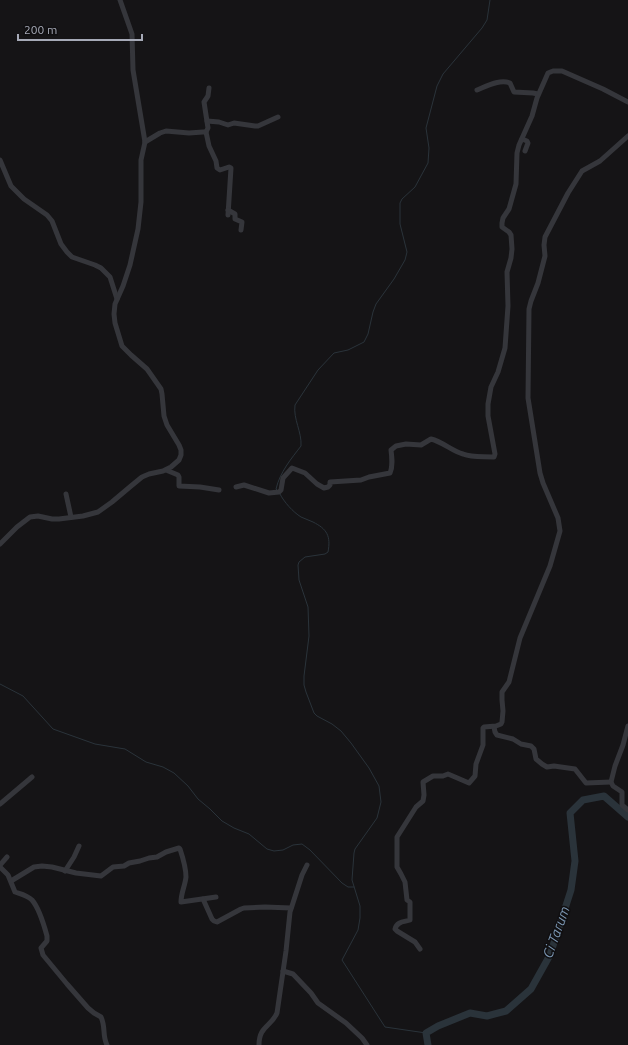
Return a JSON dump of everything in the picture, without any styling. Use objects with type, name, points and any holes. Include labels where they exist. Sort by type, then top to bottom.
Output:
[{"type":"street","points":[[0,544],[17,527],[30,517],[38,516],[54,519],[83,516],[98,512],[142,477],[166,470],[179,460],[181,455],[181,450],[163,412],[162,392],[159,385],[147,369],[125,350],[122,346],[116,328],[115,307],[125,282],[137,234],[140,202],[141,160],[145,142],[133,70],[132,34],[120,0]]},
{"type":"street","points":[[236,487],[246,486],[269,493],[279,492],[281,490],[284,478],[292,468],[305,473],[324,488],[330,485],[330,482],[362,480],[391,472],[391,450],[394,447],[411,444],[421,445],[433,439],[463,455],[477,457],[495,456],[488,416],[488,404],[491,387],[498,372],[504,348],[508,306],[506,272],[511,258],[512,249],[511,235],[502,227],[502,223],[503,218],[509,209],[516,184],[517,153],[532,116],[538,94],[548,73],[558,71],[603,88],[628,102]]},
{"type":"street","points":[[477,90],[497,83],[506,82],[510,83],[514,92],[538,94]]},
{"type":"street","points":[[209,88],[208,96],[204,102],[208,128],[206,132],[217,168],[220,170],[229,166],[231,168],[228,212],[235,214],[235,219],[242,222],[241,230]]},
{"type":"street","points":[[207,120],[228,125],[234,123],[258,126],[278,117]]},
{"type":"street","points":[[145,142],[166,131],[206,132]]},
{"type":"street","points":[[420,949],[415,942],[395,929],[396,926],[402,921],[410,920],[410,902],[407,900],[403,877],[397,867],[398,836],[416,807],[423,800],[423,783],[425,780],[433,776],[443,776],[448,774],[468,782],[474,778],[476,764],[483,745],[483,728],[494,727],[502,722],[502,692],[509,682],[520,638],[550,566],[560,531],[558,518],[540,473],[528,398],[530,309],[531,301],[545,256],[545,237],[568,193],[582,171],[600,161],[628,136]]},
{"type":"street","points":[[522,139],[528,143],[525,151]]},
{"type":"street","points":[[0,160],[11,186],[24,199],[47,215],[52,221],[61,244],[67,252],[72,257],[95,264],[110,277],[117,299]]},
{"type":"street","points":[[166,470],[178,474],[179,486],[219,490]]},
{"type":"street","points":[[66,494],[71,517]]},
{"type":"street","points":[[628,726],[611,782],[613,786],[622,792],[622,805],[628,810]]},
{"type":"street","points":[[494,727],[497,735],[513,739],[520,744],[531,746],[534,749],[536,759],[546,766],[576,769],[586,783],[611,782]]},
{"type":"street","points":[[0,804],[32,776]]},
{"type":"street","points":[[65,871],[79,846]]},
{"type":"street","points":[[11,881],[36,866],[46,866],[84,875],[100,876],[113,867],[123,866],[129,863],[157,857],[166,852],[180,848],[186,875],[181,901],[216,897]]},
{"type":"street","points":[[7,857],[0,866],[8,875],[15,892],[32,900],[38,911],[47,936],[47,941],[41,948],[44,955],[88,1008],[102,1018],[105,1027],[104,1033],[107,1045]]},
{"type":"street","points":[[259,1045],[261,1033],[277,1014],[284,971],[291,907],[307,865]]},
{"type":"street","points":[[203,899],[212,919],[217,922],[244,908],[291,907]]},
{"type":"street","points":[[284,971],[293,974],[311,993],[318,1003],[346,1023],[362,1038],[367,1045]]},
{"type":"waterway","points":[[277,490],[276,489],[283,471],[301,446],[295,415],[295,405],[318,370],[334,353],[348,350],[364,342],[368,334],[376,304],[394,279],[405,260],[407,252],[400,224],[400,203],[402,199],[415,187],[428,163],[429,148],[426,128],[437,86],[443,74],[487,20],[490,0]]},
{"type":"waterway","points":[[280,494],[289,507],[298,515],[322,527],[327,534],[329,542],[328,552],[325,554],[305,557],[299,562],[298,565],[299,580],[308,607],[309,636],[304,676],[306,692],[314,713],[341,731],[369,768],[379,786],[381,802],[377,818],[355,849],[354,853],[352,880],[360,906],[360,918],[358,930],[342,960],[385,1027],[426,1033]]},
{"type":"waterway","points":[[0,684],[23,696],[53,729],[95,744],[125,749],[146,762],[163,767],[174,773],[188,786],[198,799],[222,821],[249,834],[267,849],[274,851],[283,850],[293,845],[302,844],[310,850],[342,883],[348,887],[354,887]]},
{"type":"waterway","name":"Ci Tarum","points":[[428,1045],[426,1033],[438,1026],[470,1013],[487,1016],[506,1011],[531,989],[550,955],[571,890],[575,861],[570,813],[583,800],[604,796],[628,817]]}]
